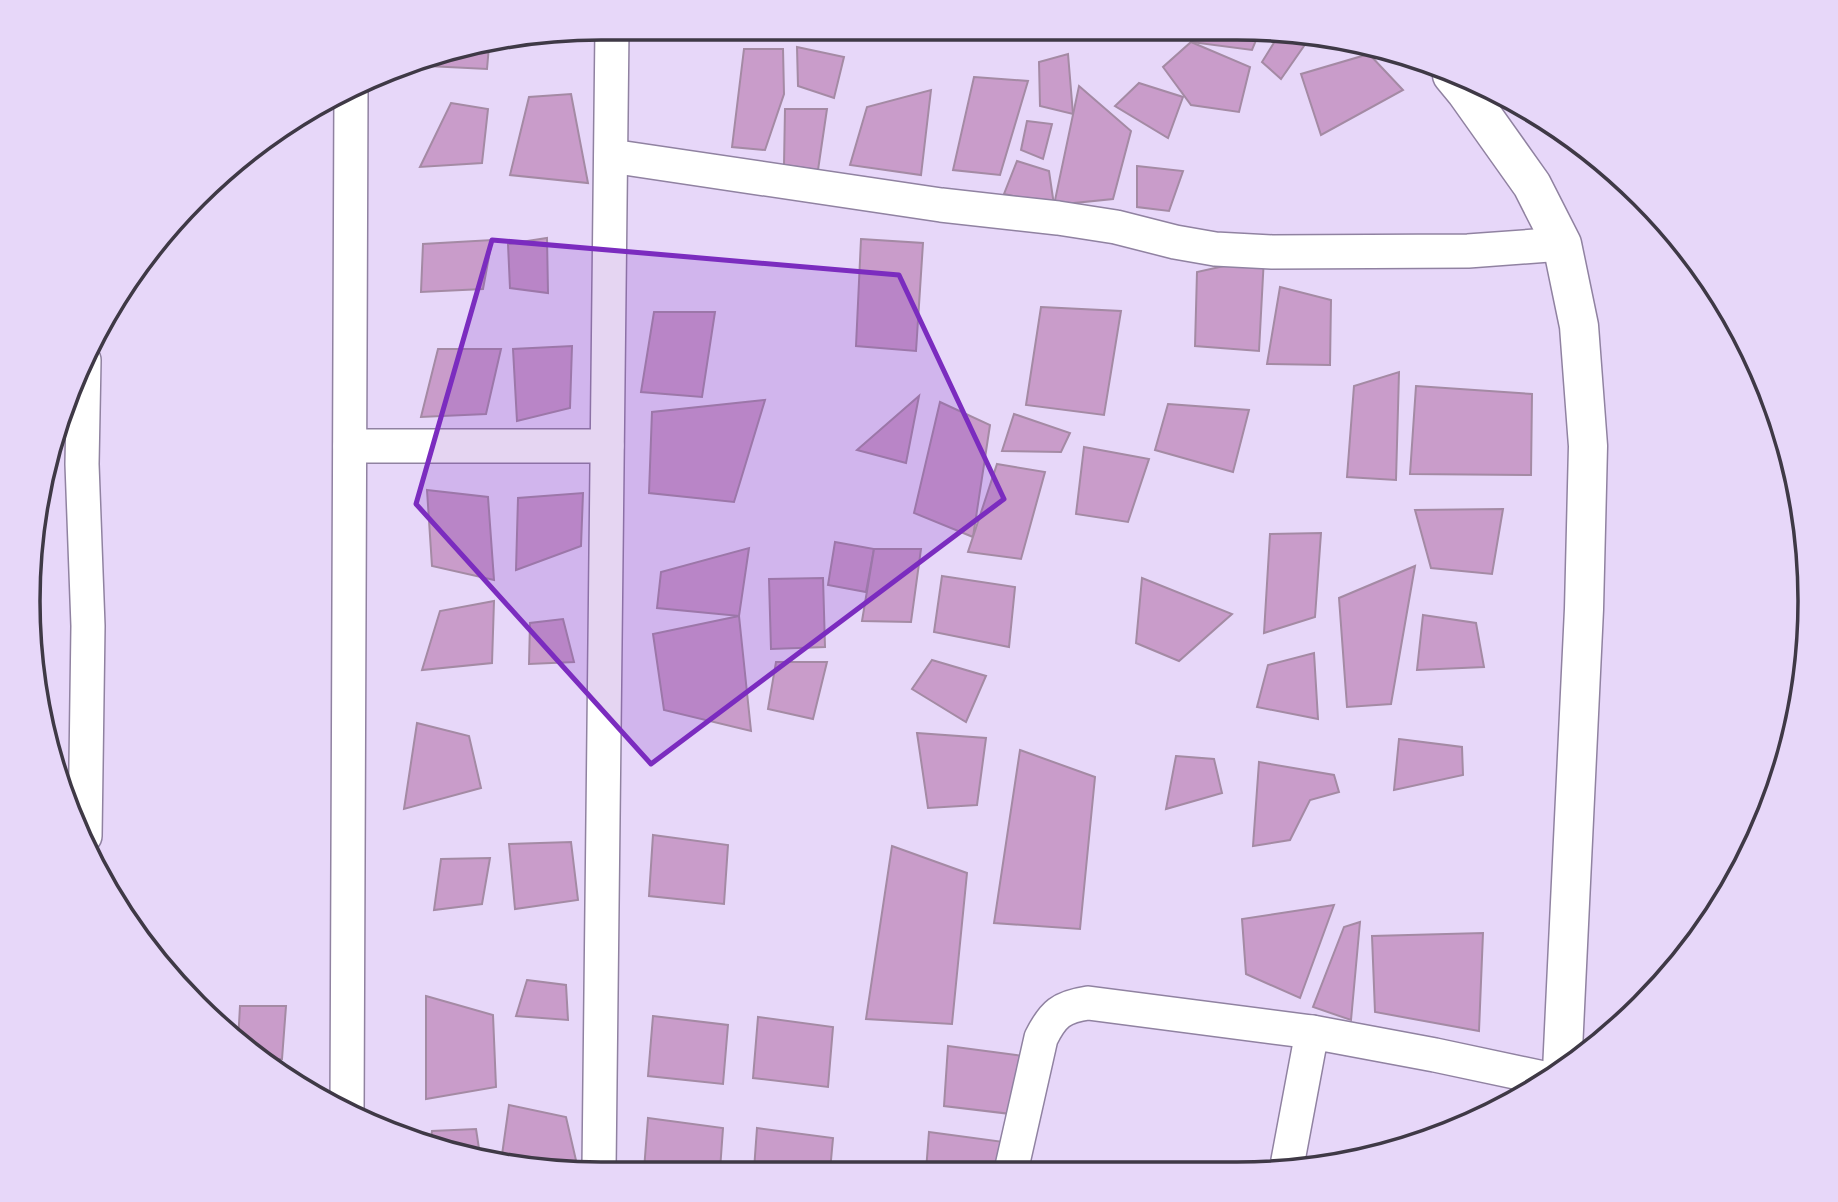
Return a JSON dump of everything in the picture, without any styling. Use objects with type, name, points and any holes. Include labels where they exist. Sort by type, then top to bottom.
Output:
[{"type":"main road","points":[[1463,88],[1532,185],[1562,244],[1579,326],[1588,446],[1584,609],[1563,1057]]},
{"type":"street","points":[[599,1162],[611,40]]},
{"type":"street","points":[[347,1101],[352,99]]},
{"type":"street","points":[[611,156],[941,205],[1058,218],[1116,227],[1215,249],[1272,252],[1468,251],[1562,244]]},
{"type":"street","points":[[83,816],[88,626],[82,464],[84,385]]},
{"type":"street","points":[[350,446],[607,446]]},
{"type":"street","points":[[1013,1162],[1041,1038],[1050,1020],[1064,1009],[1088,1003],[1312,1032],[1534,1076]]},
{"type":"street","points":[[1288,1159],[1312,1032]]},
{"type":"highlighted area","points":[[492,240],[899,275],[1004,499],[651,764],[416,504]]},
{"type":"building","points":[[1192,40],[1256,41],[1252,50],[1191,42]]},
{"type":"building","points":[[1275,41],[1305,44],[1281,79],[1262,62]]},
{"type":"building","points":[[1191,42],[1250,67],[1239,112],[1191,105],[1163,67]]},
{"type":"building","points":[[797,47],[844,57],[834,98],[798,86]]},
{"type":"building","points":[[744,49],[783,49],[784,94],[765,150],[732,147]]},
{"type":"building","points":[[488,52],[487,69],[433,66]]},
{"type":"building","points":[[1068,54],[1073,114],[1040,106],[1039,62]]},
{"type":"building","points":[[1365,55],[1372,57],[1403,90],[1321,135],[1301,74]]},
{"type":"building","points":[[974,77],[1028,81],[1000,175],[953,170]]},
{"type":"building","points":[[1139,83],[1183,97],[1168,138],[1115,106]]},
{"type":"building","points":[[1079,86],[1131,131],[1113,199],[1054,205]]},
{"type":"building","points":[[931,90],[921,175],[850,165],[867,107]]},
{"type":"building","points":[[571,94],[588,183],[510,175],[529,97]]},
{"type":"building","points":[[451,103],[488,109],[482,163],[420,167]]},
{"type":"building","points":[[785,109],[827,109],[818,170],[784,165]]},
{"type":"building","points":[[1027,121],[1052,124],[1043,159],[1021,150]]},
{"type":"building","points":[[1017,161],[1049,171],[1054,205],[1004,194]]},
{"type":"building","points":[[1137,166],[1183,171],[1169,211],[1137,207]]},
{"type":"building","points":[[547,238],[548,293],[510,288],[508,244]]},
{"type":"building","points":[[861,239],[923,243],[916,351],[856,346]]},
{"type":"building","points":[[492,240],[483,289],[421,292],[423,244]]},
{"type":"building","points":[[1264,257],[1259,351],[1195,346],[1197,272]]},
{"type":"building","points":[[1280,287],[1331,300],[1330,365],[1267,364]]},
{"type":"building","points":[[1041,307],[1121,311],[1104,415],[1026,405]]},
{"type":"building","points":[[654,312],[715,312],[702,397],[641,392]]},
{"type":"building","points":[[572,346],[570,408],[517,421],[513,349]]},
{"type":"building","points":[[438,349],[501,349],[486,414],[421,417]]},
{"type":"building","points":[[1399,372],[1396,480],[1347,477],[1354,386]]},
{"type":"building","points":[[1416,386],[1532,394],[1531,475],[1410,474]]},
{"type":"building","points":[[919,396],[906,463],[857,450]]},
{"type":"building","points":[[765,400],[734,502],[649,493],[652,412]]},
{"type":"building","points":[[940,402],[990,425],[973,537],[914,513]]},
{"type":"building","points":[[1168,404],[1249,410],[1233,472],[1155,450]]},
{"type":"building","points":[[1014,414],[1070,433],[1061,452],[1002,451]]},
{"type":"building","points":[[1084,447],[1149,459],[1128,522],[1076,514]]},
{"type":"building","points":[[997,464],[1045,472],[1021,559],[968,552]]},
{"type":"building","points":[[427,490],[488,497],[494,580],[432,566]]},
{"type":"building","points":[[583,493],[581,546],[516,570],[518,498]]},
{"type":"building","points":[[1503,509],[1492,574],[1431,568],[1415,510]]},
{"type":"building","points":[[1321,533],[1315,617],[1264,633],[1270,534]]},
{"type":"building","points":[[835,542],[874,549],[866,592],[828,585]]},
{"type":"building","points":[[749,548],[739,616],[657,608],[661,572]]},
{"type":"building","points":[[874,549],[921,549],[911,622],[862,621]]},
{"type":"building","points":[[1415,566],[1391,704],[1347,707],[1339,598]]},
{"type":"building","points":[[942,576],[1015,587],[1009,647],[934,632]]},
{"type":"building","points":[[823,578],[825,647],[771,649],[769,579]]},
{"type":"building","points":[[1142,578],[1232,614],[1179,661],[1136,643]]},
{"type":"building","points":[[494,601],[492,663],[422,670],[440,611]]},
{"type":"building","points":[[1423,615],[1476,623],[1484,667],[1417,670]]},
{"type":"building","points":[[739,616],[751,731],[664,710],[653,634]]},
{"type":"building","points":[[563,619],[574,662],[529,664],[530,623]]},
{"type":"building","points":[[1314,653],[1318,719],[1257,707],[1268,665]]},
{"type":"building","points":[[932,660],[986,676],[966,722],[912,689]]},
{"type":"building","points":[[776,662],[827,662],[813,719],[768,709]]},
{"type":"building","points":[[417,723],[469,736],[481,788],[404,809]]},
{"type":"building","points":[[917,733],[986,738],[977,805],[928,808]]},
{"type":"building","points":[[1399,739],[1462,747],[1463,775],[1394,790]]},
{"type":"building","points":[[1020,750],[1095,777],[1080,929],[994,923]]},
{"type":"building","points":[[1176,756],[1214,759],[1222,793],[1166,809]]},
{"type":"building","points":[[1259,762],[1334,775],[1339,792],[1310,800],[1290,840],[1253,846]]},
{"type":"building","points":[[653,835],[728,845],[724,904],[649,896]]},
{"type":"building","points":[[571,842],[578,900],[515,909],[509,844]]},
{"type":"building","points":[[892,846],[967,873],[952,1024],[866,1019]]},
{"type":"building","points":[[490,858],[482,904],[434,910],[441,859]]},
{"type":"building","points":[[1334,905],[1300,998],[1246,974],[1242,919]]},
{"type":"building","points":[[1360,922],[1351,1020],[1313,1007],[1344,927]]},
{"type":"building","points":[[1483,933],[1479,1031],[1375,1012],[1372,936]]},
{"type":"building","points":[[527,980],[566,985],[568,1020],[516,1016]]},
{"type":"building","points":[[426,996],[493,1015],[496,1087],[426,1099]]},
{"type":"building","points":[[240,1006],[286,1006],[282,1059],[278,1059],[239,1029]]},
{"type":"building","points":[[653,1016],[728,1025],[723,1084],[648,1076]]},
{"type":"building","points":[[758,1017],[833,1027],[828,1087],[753,1078]]},
{"type":"building","points":[[948,1046],[1023,1056],[1019,1115],[944,1106]]},
{"type":"building","points":[[509,1105],[566,1117],[576,1161],[528,1157],[502,1153]]},
{"type":"building","points":[[648,1118],[723,1128],[721,1162],[645,1162]]},
{"type":"building","points":[[757,1128],[833,1138],[831,1162],[755,1162]]},
{"type":"building","points":[[476,1129],[479,1148],[432,1135],[432,1131]]},
{"type":"building","points":[[929,1132],[1004,1142],[1003,1162],[927,1162]]}]
